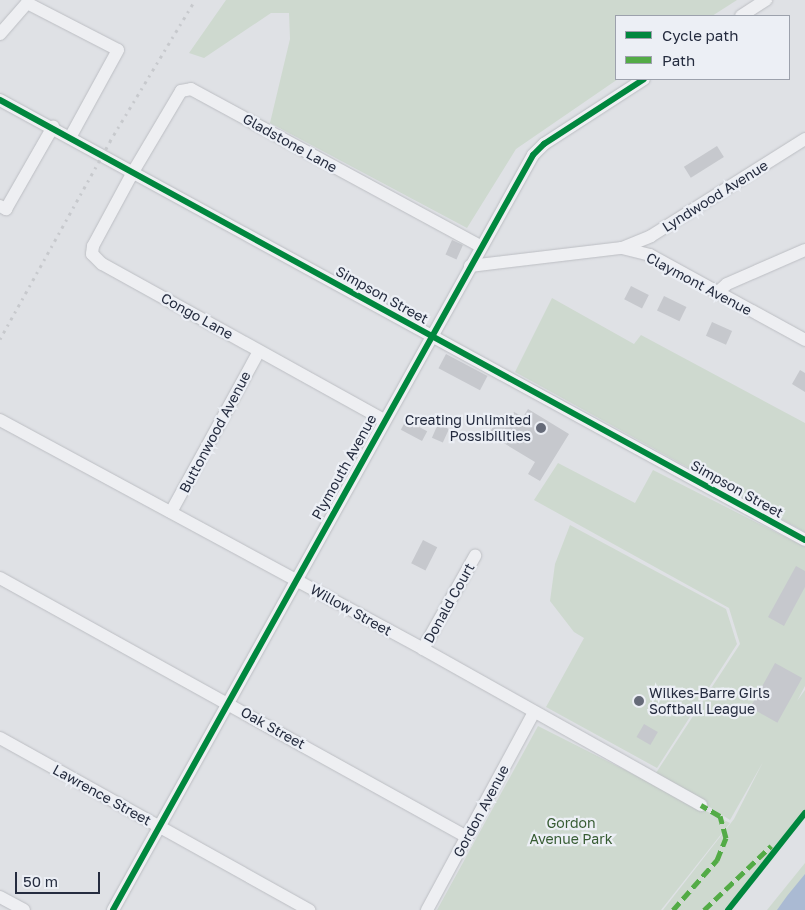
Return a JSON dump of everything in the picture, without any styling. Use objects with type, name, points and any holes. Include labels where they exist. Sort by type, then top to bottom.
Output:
[{"type":"street","points":[[742,15],[766,0]]},
{"type":"street","points":[[0,34],[27,3],[118,50],[71,136]]},
{"type":"street","name":"Plymouth Avenue","points":[[113,910],[480,246],[533,155],[544,144],[642,80]]},
{"type":"street","name":"Gladstone Lane","points":[[133,172],[181,91],[190,89],[480,246]]},
{"type":"street","name":"Simpson Street","points":[[0,100],[71,136],[133,172],[805,540]]},
{"type":"street","points":[[3,208],[53,127]]},
{"type":"street","name":"Lyndwood Avenue","points":[[622,248],[651,236],[805,138]]},
{"type":"street","name":"Congo Lane","points":[[133,172],[93,246],[92,254],[102,264],[384,420]]},
{"type":"street","name":"Claymont Avenue","points":[[470,266],[622,248],[650,255],[805,340]]},
{"type":"street","points":[[717,293],[727,284],[805,250]]},
{"type":"street","name":"Buttonwood Avenue","points":[[171,512],[259,351]]},
{"type":"street","name":"Willow Street","points":[[0,420],[423,649],[701,806]]},
{"type":"street","name":"Donald Court","points":[[423,649],[475,556]]},
{"type":"street","name":"Oak Street","points":[[0,578],[467,837]]},
{"type":"street","name":"Gordon Avenue","points":[[427,910],[534,712]]},
{"type":"street","name":"Lawrence Street","points":[[0,738],[309,910]]},
{"type":"street","points":[[0,897],[24,910]]},
{"type":"green space","points":[[226,0],[737,0],[714,15],[615,15],[615,80],[617,80],[516,149],[467,228],[270,123],[290,39],[289,13],[271,13],[204,58],[189,53]]},
{"type":"green space","points":[[552,298],[634,344],[641,335],[805,423],[805,532],[515,372]]},
{"type":"green space","points":[[558,463],[635,503],[653,470],[805,547],[805,686],[797,701],[805,690],[805,817],[730,910],[663,910],[734,819],[763,762],[730,820],[656,773],[740,644],[729,608],[534,500]]},
{"type":"green space","points":[[570,525],[726,609],[737,644],[657,768],[546,707],[584,638],[574,632],[550,601],[555,564]]},
{"type":"green space","name":"Gordon Avenue Park","points":[[538,726],[730,823],[661,910],[437,910]]},
{"type":"green space","points":[[805,863],[805,875],[778,910],[767,910]]},
{"type":"water","points":[[805,874],[805,910],[777,910],[787,896]]},
{"type":"building","points":[[717,146],[724,157],[691,178],[684,167]]},
{"type":"building","points":[[452,240],[463,245],[456,259],[445,255]]},
{"type":"building","points":[[631,286],[649,295],[642,308],[624,299]]},
{"type":"building","points":[[664,296],[686,307],[679,321],[657,310]]},
{"type":"building","points":[[712,322],[732,331],[726,345],[706,336]]},
{"type":"building","points":[[446,354],[487,376],[480,390],[438,368]]},
{"type":"building","points":[[800,370],[805,373],[805,392],[792,384]]},
{"type":"building","points":[[528,409],[569,434],[540,481],[528,474],[535,462],[497,439],[494,443],[486,438],[499,418],[507,423],[514,412],[523,417]]},
{"type":"building","points":[[406,420],[427,431],[422,441],[401,430]]},
{"type":"building","points":[[438,424],[449,429],[443,443],[432,438]]},
{"type":"building","points":[[423,540],[437,547],[425,570],[411,563]]},
{"type":"building","points":[[796,566],[805,571],[805,587],[784,626],[768,617]]},
{"type":"building","points":[[775,663],[802,678],[777,723],[750,708]]},
{"type":"building","points":[[644,724],[658,732],[650,745],[636,737]]},
{"type":"railway","points":[[0,339],[110,141],[195,0]]},
{"type":"marked path","points":[[673,910],[717,860],[726,838],[720,816],[701,805]]},
{"type":"marked path","points":[[704,910],[771,846]]},
{"type":"cycle path","points":[[113,910],[533,155],[544,144],[642,80]]},
{"type":"cycle path","points":[[0,100],[805,540]]},
{"type":"cycle path","points":[[728,910],[805,813]]},
{"type":"place","name":"Creating Unlimited Possibilities","points":[[541,428]]},
{"type":"place","name":"Wilkes-Barre Girls Softball League","points":[[639,701]]}]
